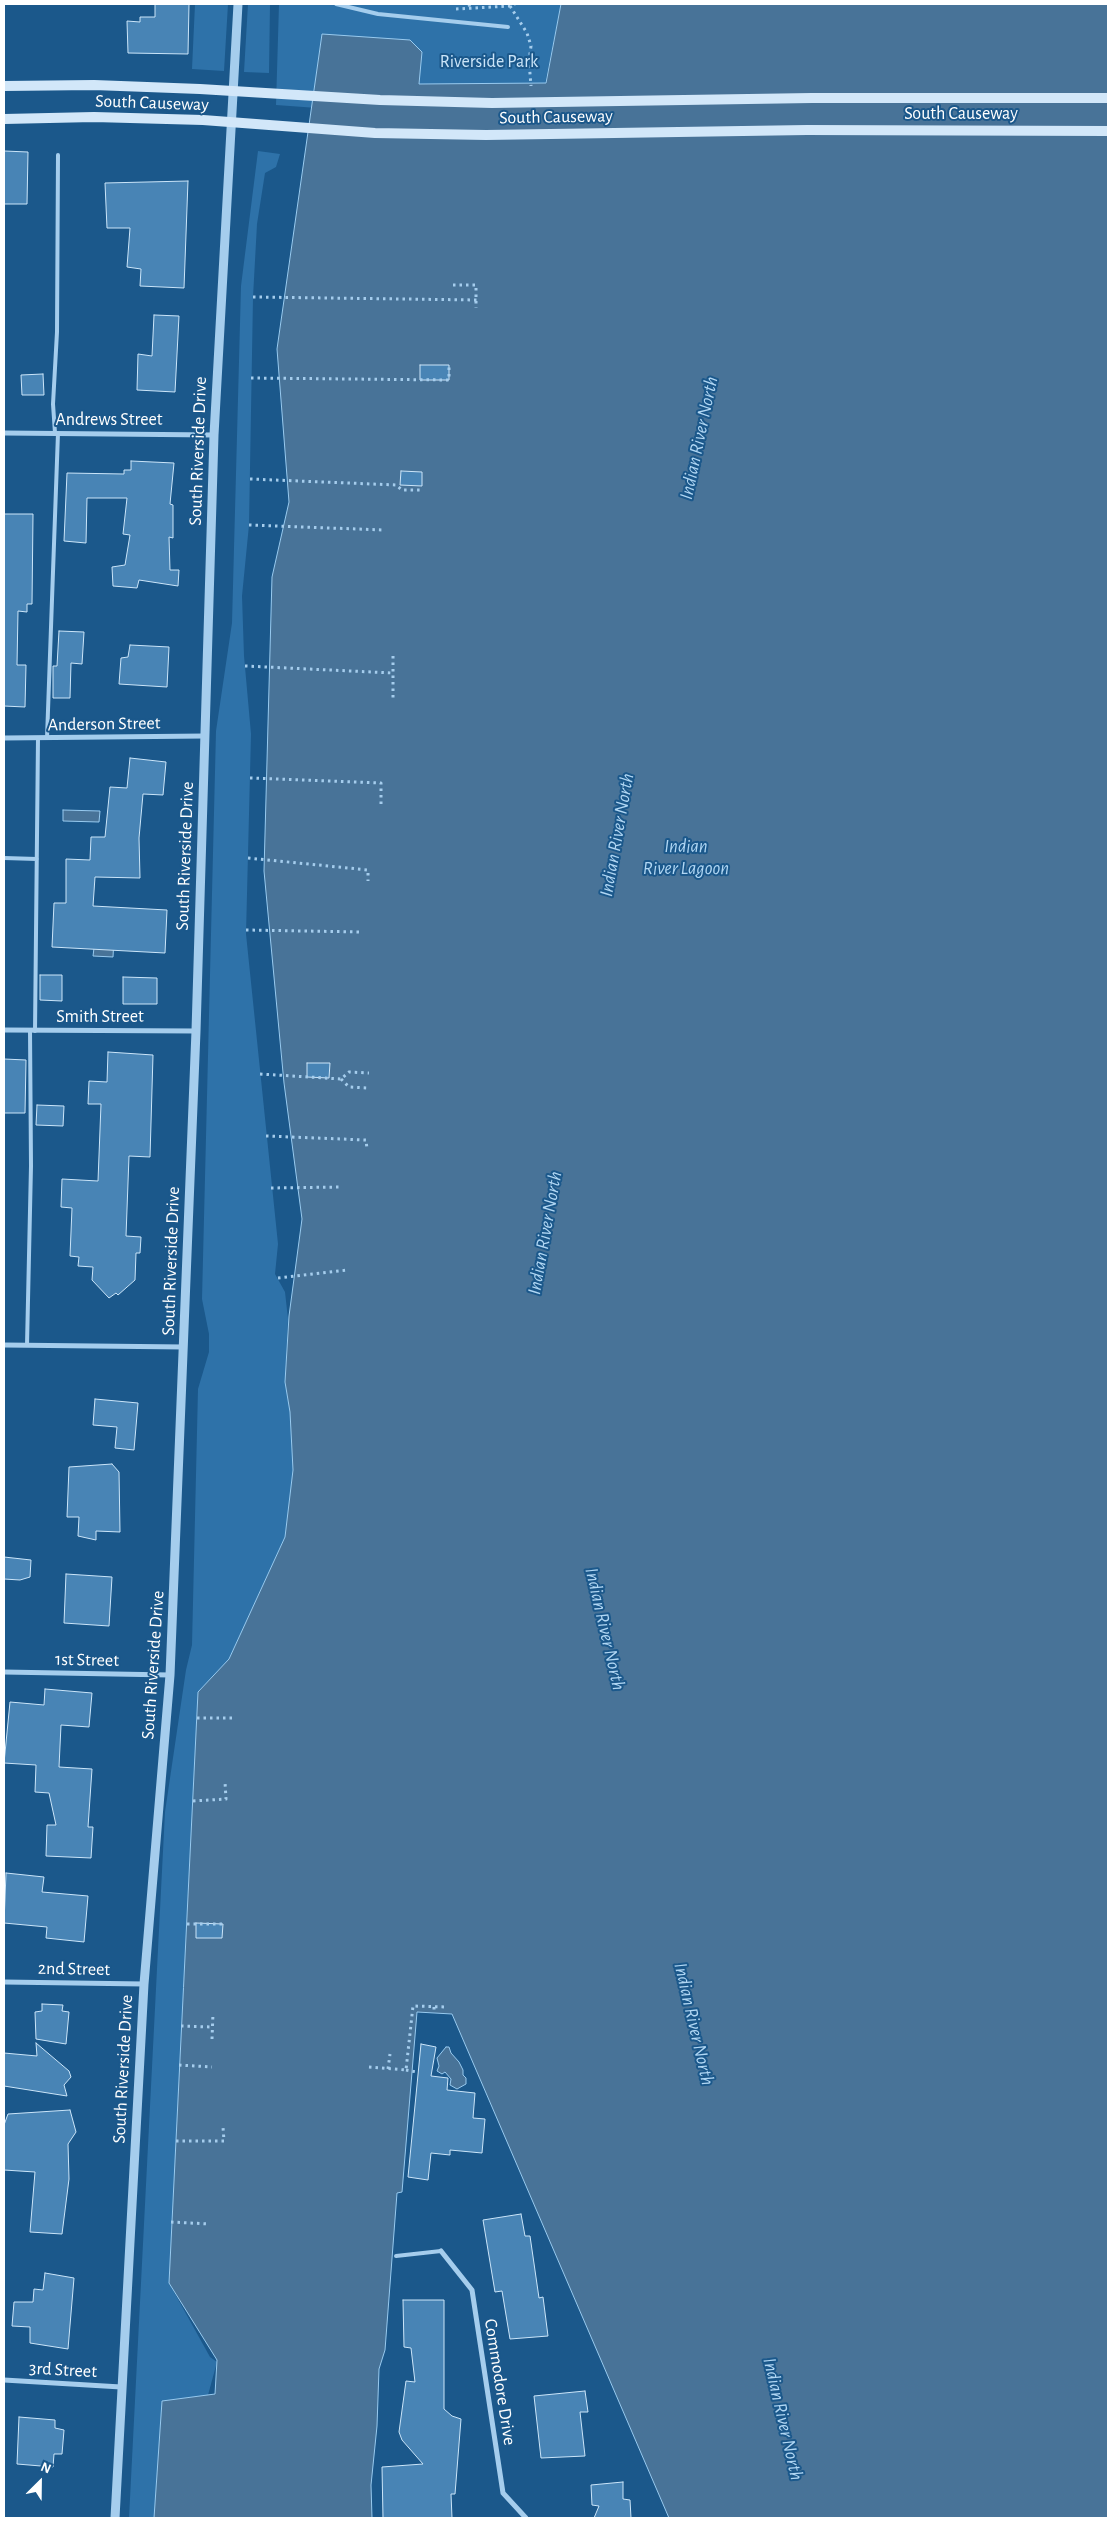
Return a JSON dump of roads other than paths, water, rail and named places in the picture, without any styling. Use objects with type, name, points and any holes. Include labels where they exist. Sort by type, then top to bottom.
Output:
[{"type":"main road","name":"South Causeway","points":[[4,86],[94,85],[200,88],[380,100],[492,103],[812,98],[1108,98]]},
{"type":"main road","name":"South Causeway","points":[[4,119],[94,117],[203,120],[375,133],[486,135],[807,130],[1108,131]]},
{"type":"street","name":"South Riverside Drive","points":[[115,2518],[144,1984],[170,1675],[196,1031],[214,435],[238,4]]},
{"type":"street","name":"Andrews Street","points":[[4,433],[214,435]]},
{"type":"street","name":"Anderson Street","points":[[4,738],[205,736]]},
{"type":"street","name":"Smith Street","points":[[4,1030],[196,1031]]},
{"type":"street","points":[[4,1344],[184,1346]]},
{"type":"street","name":"1st Street","points":[[4,1672],[170,1675]]},
{"type":"street","name":"2nd Street","points":[[4,1982],[144,1984]]},
{"type":"street","name":"Commodore Drive","points":[[441,2251],[472,2290],[504,2493],[526,2518]]},
{"type":"street","name":"3rd Street","points":[[4,2380],[121,2387]]},
{"type":"lane","points":[[336,4],[378,14],[508,26]]},
{"type":"lane","points":[[47,738],[56,433],[53,404],[57,332],[58,155]]},
{"type":"lane","points":[[27,1345],[38,738]]},
{"type":"lane","points":[[4,858],[37,859]]},
{"type":"lane","points":[[396,2256],[441,2251]]},
{"type":"water","name":"Indian River Lagoon","points":[[561,4],[1108,4],[1108,2518],[669,2518],[452,2014],[417,2012],[402,2192],[397,2193],[385,2350],[379,2369],[377,2426],[371,2485],[372,2518],[154,2518],[162,2401],[215,2394],[217,2360],[169,2283],[198,1692],[229,1659],[285,1537],[293,1470],[290,1412],[285,1382],[289,1316],[302,1219],[284,1083],[264,871],[272,577],[289,502],[277,349],[322,34],[410,40],[422,52],[419,84],[546,83]]},
{"type":"water","points":[[63,810],[100,811],[99,822],[63,821]]},
{"type":"water","points":[[114,938],[113,957],[93,956],[94,948]]},
{"type":"water","points":[[446,2047],[449,2047],[451,2053],[459,2062],[463,2075],[466,2078],[466,2084],[457,2089],[450,2085],[451,2079],[445,2072],[442,2074],[437,2071],[439,2066],[437,2058]]},
{"type":"park label","name":"Riverside Park","points":[[489,62]]},
{"type":"water label","name":"Indian River North","points":[[699,438]]},
{"type":"water label","name":"Indian River North","points":[[617,835]]},
{"type":"water label","name":"Indian River North","points":[[545,1233]]},
{"type":"water label","name":"Indian River North","points":[[605,1629]]},
{"type":"water label","name":"Indian River North","points":[[694,2024]]},
{"type":"water label","name":"Indian River North","points":[[783,2419]]}]
